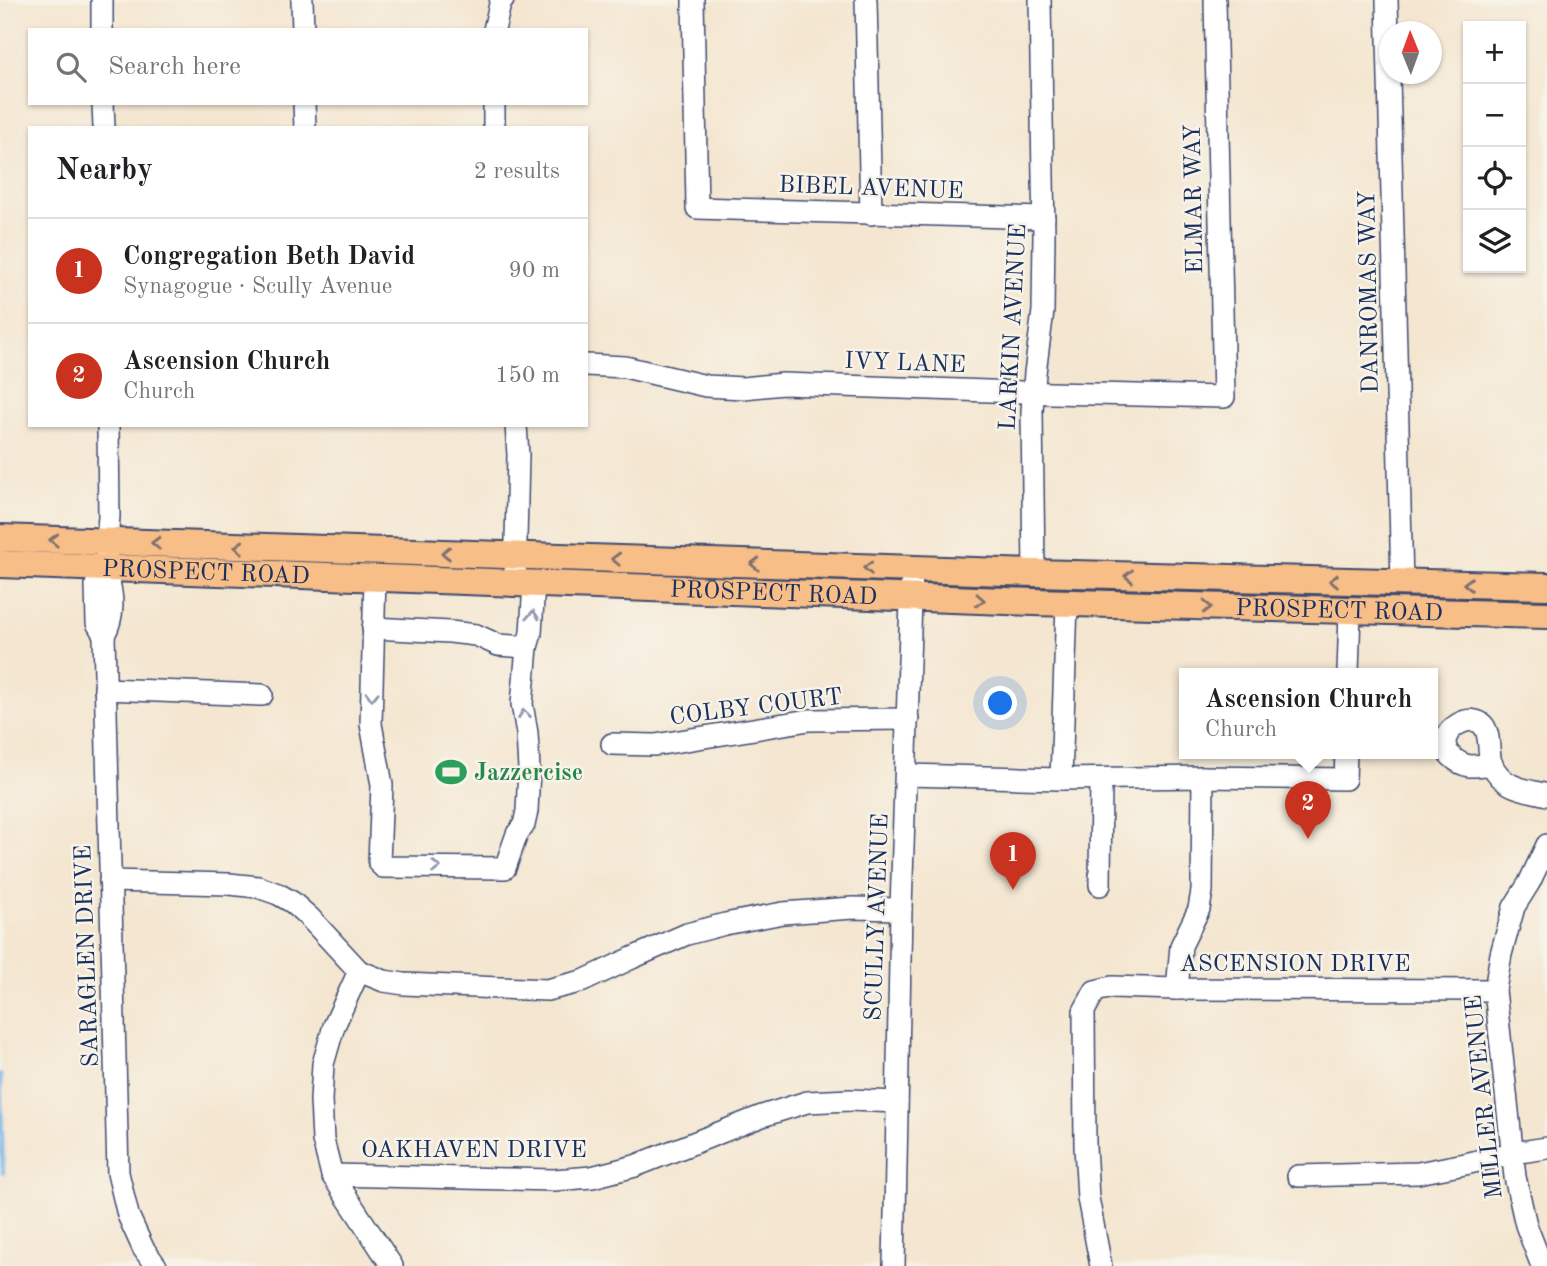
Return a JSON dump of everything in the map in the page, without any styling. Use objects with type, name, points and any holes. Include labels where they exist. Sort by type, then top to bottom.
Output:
[{"type":"main road","name":"PROSPECT ROAD","points":[[0,538],[1034,573],[1547,586]]},
{"type":"main road","name":"PROSPECT ROAD","points":[[0,564],[1067,603],[1547,615]]},
{"type":"street","points":[[102,0],[102,28]]},
{"type":"street","points":[[302,0],[303,28]]},
{"type":"street","points":[[494,28],[500,0],[503,0]]},
{"type":"street","name":"BIBEL AVENUE","points":[[693,0],[697,208],[1044,218]]},
{"type":"street","points":[[866,0],[871,214]]},
{"type":"street","name":"LARKIN AVENUE","points":[[1034,573],[1033,393],[1043,311],[1044,218],[1040,0]]},
{"type":"street","name":"ELMAR WAY","points":[[1215,0],[1224,397]]},
{"type":"street","name":"DANROMAS WAY","points":[[1387,0],[1402,583]]},
{"type":"street","points":[[103,105],[104,126]]},
{"type":"street","points":[[304,105],[304,126]]},
{"type":"street","points":[[494,105],[494,126]]},
{"type":"street","name":"IVY LANE","points":[[588,365],[625,367],[706,386],[743,388],[783,384],[1224,397]]},
{"type":"street","name":"SARAGLEN DRIVE","points":[[108,427],[110,516],[105,569],[96,586],[97,623],[104,635],[118,1173],[128,1215],[143,1248],[156,1266]]},
{"type":"street","points":[[374,578],[372,724],[382,785],[379,863],[383,867],[505,868],[517,834],[524,825],[529,769],[522,704],[527,647],[531,634],[524,583],[515,555],[518,455],[516,427]]},
{"type":"street","name":"SCULLY AVENUE","points":[[894,1266],[901,909],[912,569]]},
{"type":"street","points":[[1061,779],[1067,603]]},
{"type":"street","points":[[1348,668],[1350,611]]},
{"type":"street","points":[[373,628],[476,635],[498,645],[527,647]]},
{"type":"street","points":[[105,689],[262,695]]},
{"type":"street","name":"COLBY COURT","points":[[611,744],[655,745],[810,720],[908,719]]},
{"type":"street","points":[[906,775],[1061,779],[1345,779],[1346,759]]},
{"type":"street","points":[[1492,764],[1507,785],[1547,795]]},
{"type":"street","points":[[1177,989],[1181,947],[1199,909],[1202,891],[1203,777]]},
{"type":"street","points":[[1100,885],[1101,779]]},
{"type":"street","name":"MILLER AVENUE","points":[[1542,1266],[1526,1225],[1516,1177],[1495,990],[1514,907],[1538,888],[1547,845]]},
{"type":"street","points":[[110,881],[229,884],[258,887],[278,894],[309,917],[359,971],[384,981],[548,990],[583,981],[687,934],[724,924],[783,913],[853,908],[901,909]]},
{"type":"street","points":[[359,971],[334,1026],[323,1064],[323,1140],[332,1175],[393,1266]]},
{"type":"street","name":"ASCENSION DRIVE","points":[[1101,1266],[1088,1198],[1085,1146],[1084,1011],[1095,991],[1112,987],[1495,990]]},
{"type":"street","name":"OAKHAVEN DRIVE","points":[[332,1175],[554,1180],[592,1177],[635,1166],[762,1116],[807,1102],[897,1102]]},
{"type":"street","points":[[1298,1176],[1418,1173],[1547,1148]]},
{"type":"waterway","points":[[0,1075],[3,1173]]},
{"type":"place","name":"Jazzercise","points":[[451,772]]},
{"type":"place","name":"Ascension Church","points":[[1308,839]]},
{"type":"place","name":"Congregation Beth David","points":[[1013,890]]}]
